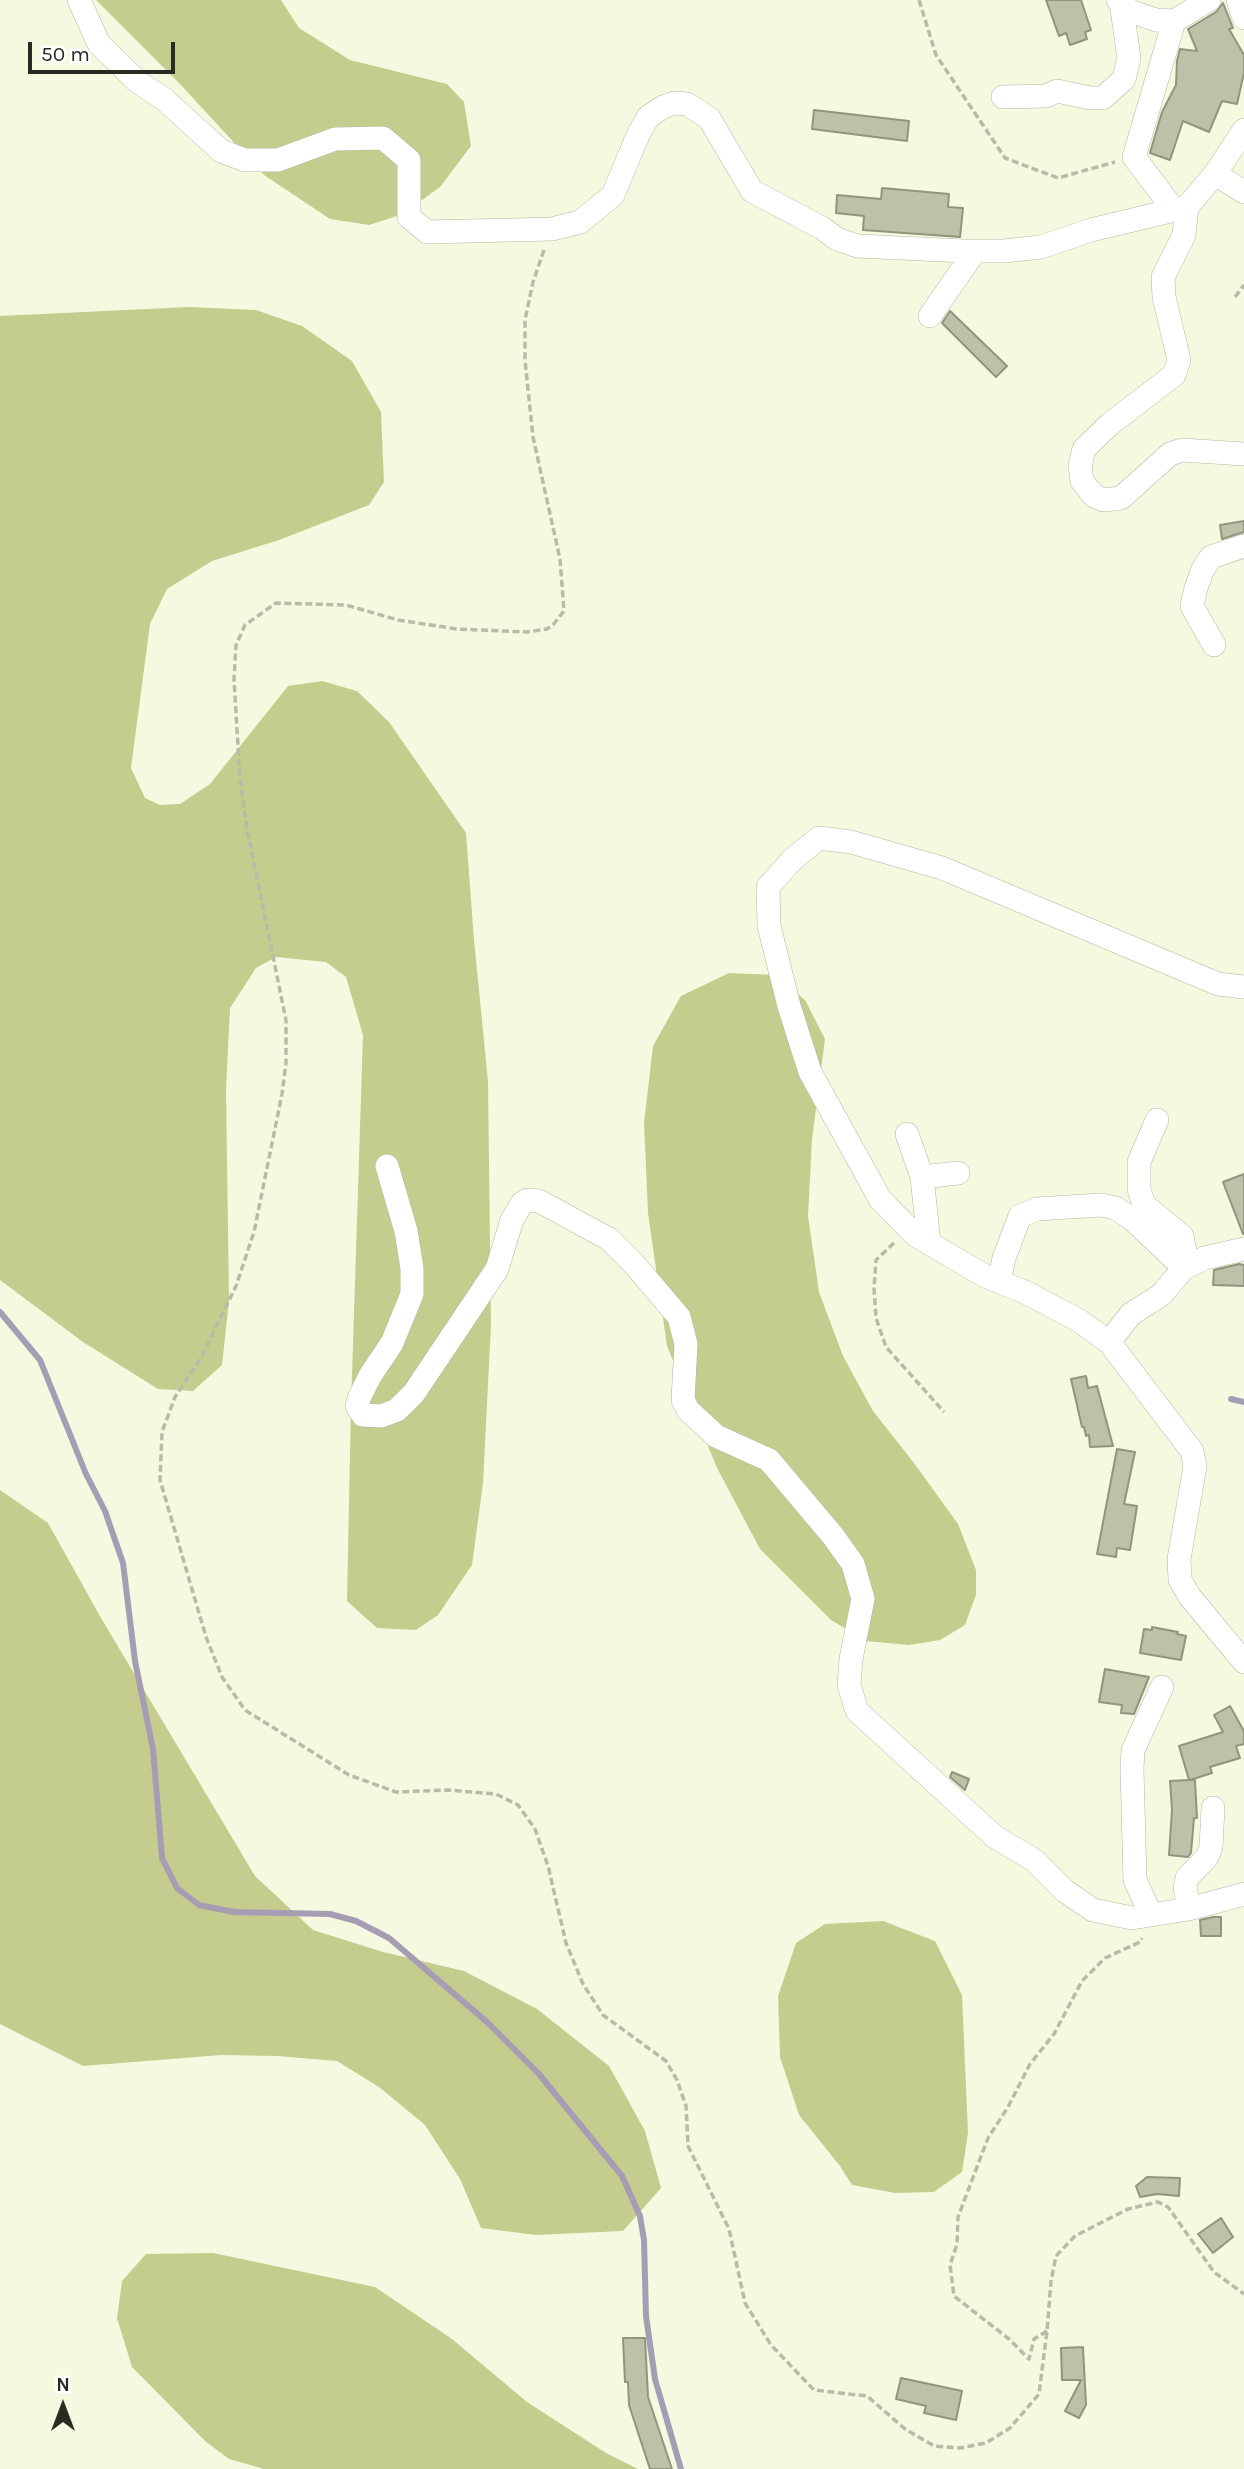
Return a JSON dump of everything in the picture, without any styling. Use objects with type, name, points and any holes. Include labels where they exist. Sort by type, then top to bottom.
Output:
[{"type":"street","points":[[79,0],[99,44],[138,82],[164,99],[221,151],[245,160],[278,160],[335,139],[383,138],[409,160],[409,217],[427,232],[552,229],[580,222],[613,195],[648,117],[674,103],[687,104],[709,118],[752,191],[822,228],[837,239],[857,246],[975,250],[1041,247],[1091,230],[1181,208],[1215,174],[1244,130]]},
{"type":"street","points":[[1120,1],[1130,11],[1156,20],[1174,21],[1209,0]]},
{"type":"street","points":[[1238,0],[1244,18]]},
{"type":"street","points":[[1003,97],[1046,96],[1057,91],[1102,98],[1124,79],[1129,58],[1120,1]]},
{"type":"street","points":[[1174,21],[1134,157],[1181,208],[1184,235],[1163,277],[1164,297],[1179,360],[1174,375],[1110,424],[1084,449],[1080,466],[1082,481],[1094,496],[1104,500],[1121,498],[1170,454],[1182,450],[1244,454]]},
{"type":"street","points":[[1215,174],[1244,192]]},
{"type":"street","points":[[930,316],[975,250]]},
{"type":"street","points":[[1214,645],[1192,606],[1196,589],[1203,569],[1211,557],[1244,547]]},
{"type":"street","points":[[1244,987],[1218,984],[942,869],[851,842],[819,838],[793,859],[768,887],[769,926],[789,1006],[810,1072],[880,1199],[909,1228],[929,1243],[985,1276],[1027,1293],[1079,1320],[1109,1342],[1192,1451],[1195,1466],[1179,1559],[1180,1580],[1190,1597],[1244,1662]]},
{"type":"street","points":[[1157,1120],[1139,1161],[1139,1189],[1144,1205],[1182,1236],[1184,1268]]},
{"type":"street","points":[[907,1134],[922,1177],[929,1243]]},
{"type":"street","points":[[387,1166],[406,1231],[412,1268],[412,1294],[392,1343],[360,1396],[357,1406],[363,1415],[381,1416],[397,1410],[414,1393],[497,1269],[512,1220],[522,1203],[527,1200],[539,1201],[609,1239],[679,1317],[686,1344],[683,1400],[688,1410],[716,1436],[769,1460],[853,1564],[863,1599],[851,1659],[849,1685],[857,1711],[995,1837],[1034,1860],[1065,1891],[1093,1910],[1132,1918],[1189,1909],[1244,1894]]},
{"type":"street","points":[[922,1177],[958,1173]]},
{"type":"street","points":[[999,1282],[1004,1258],[1020,1216],[1037,1209],[1101,1205],[1115,1208],[1133,1220],[1184,1268]]},
{"type":"street","points":[[1109,1342],[1131,1314],[1161,1295],[1184,1268],[1205,1258],[1244,1249]]},
{"type":"street","points":[[1151,1915],[1135,1880],[1132,1769],[1133,1750],[1162,1687]]},
{"type":"street","points":[[1189,1909],[1185,1888],[1187,1878],[1207,1857],[1211,1847],[1213,1808]]},
{"type":"path","points":[[552,229],[533,282],[525,320],[525,360],[533,437],[561,559],[564,611],[547,629],[527,632],[457,629],[398,620],[346,605],[276,603],[245,625],[236,645],[234,681],[240,779],[247,828],[286,1020],[286,1063],[254,1232],[236,1286],[201,1358],[175,1397],[162,1432],[160,1480],[206,1637],[222,1677],[245,1710],[324,1762],[396,1792],[448,1790],[496,1794],[518,1805],[535,1829],[548,1866],[566,1943],[583,1983],[603,2015],[666,2061],[677,2080],[686,2106],[688,2146],[729,2229],[745,2303],[771,2345],[814,2390],[867,2396],[905,2428],[934,2446],[960,2448],[986,2443],[1010,2428],[1039,2393],[1056,2256],[1075,2236],[1128,2209],[1158,2202],[1168,2207],[1214,2272],[1244,2294]]},
{"type":"path","points":[[1235,297],[1244,285]]},
{"type":"path","points":[[909,1228],[876,1260],[876,1318],[886,1347],[944,1412]]},
{"type":"path","points":[[1047,2331],[1034,2339],[1029,2359],[1009,2339],[954,2296],[950,2265],[957,2244],[958,2217],[988,2138],[1030,2064],[1054,2034],[1082,1981],[1105,1958],[1140,1942],[1151,1915]]},
{"type":"green space","points":[[96,0],[281,0],[299,28],[350,60],[447,84],[464,102],[471,146],[440,187],[403,214],[369,225],[330,219],[264,175],[180,84]]},
{"type":"green space","points":[[189,307],[256,310],[302,326],[352,361],[381,412],[384,482],[369,505],[279,540],[212,561],[167,589],[150,624],[131,768],[145,798],[160,805],[180,804],[210,784],[288,686],[322,681],[357,691],[389,722],[466,833],[488,1081],[491,1325],[483,1483],[472,1565],[438,1615],[416,1630],[377,1628],[347,1601],[363,1035],[346,977],[326,962],[276,957],[256,968],[230,1008],[226,1089],[229,1301],[222,1365],[193,1391],[158,1389],[83,1342],[0,1280],[0,316]]},
{"type":"green space","points":[[729,973],[775,975],[805,1000],[825,1039],[812,1139],[808,1216],[819,1292],[843,1356],[873,1411],[958,1524],[976,1570],[976,1595],[965,1625],[940,1640],[909,1645],[866,1641],[831,1620],[760,1549],[717,1468],[667,1346],[648,1213],[644,1123],[653,1046],[681,996]]},
{"type":"green space","points":[[0,1490],[48,1523],[101,1618],[255,1876],[313,1930],[383,1952],[464,1971],[537,2009],[609,2066],[645,2131],[661,2188],[623,2231],[536,2235],[481,2228],[460,2179],[425,2125],[379,2087],[337,2061],[221,2055],[83,2066],[0,2024]]},
{"type":"green space","points":[[883,1921],[935,1941],[962,1995],[968,2133],[962,2172],[934,2192],[895,2193],[852,2185],[799,2115],[780,2057],[778,1996],[796,1943],[825,1924]]},
{"type":"green space","points":[[213,2253],[375,2287],[452,2339],[527,2402],[606,2453],[638,2469],[264,2469],[229,2459],[205,2441],[132,2367],[117,2318],[122,2281],[146,2254]]},
{"type":"building","points":[[1046,0],[1081,0],[1091,30],[1085,32],[1087,39],[1070,45],[1066,33],[1059,36]]},
{"type":"building","points":[[1223,3],[1233,28],[1229,29],[1244,55],[1244,73],[1237,104],[1222,101],[1209,132],[1183,121],[1170,160],[1150,153],[1162,112],[1176,85],[1180,49],[1197,51],[1188,29],[1216,12]]},
{"type":"building","points":[[814,110],[909,121],[907,141],[812,129]]},
{"type":"building","points":[[882,188],[949,194],[948,207],[963,208],[960,237],[863,230],[864,216],[836,213],[837,195],[881,199]]},
{"type":"building","points":[[950,311],[1007,366],[996,377],[942,323]]},
{"type":"building","points":[[1244,521],[1244,532],[1222,539],[1220,525]]},
{"type":"building","points":[[1244,1174],[1244,1234],[1243,1234],[1223,1182]]},
{"type":"building","points":[[1244,1265],[1244,1286],[1213,1285],[1214,1270]]},
{"type":"building","points":[[1086,1376],[1088,1388],[1097,1386],[1113,1446],[1090,1447],[1089,1435],[1086,1436],[1082,1427],[1071,1379]]},
{"type":"building","points":[[1117,1449],[1135,1452],[1124,1504],[1137,1506],[1130,1550],[1117,1548],[1116,1557],[1097,1554]]},
{"type":"building","points":[[1152,1627],[1186,1636],[1181,1660],[1140,1653],[1144,1629],[1152,1630]]},
{"type":"building","points":[[1105,1669],[1149,1677],[1134,1714],[1121,1713],[1122,1705],[1099,1702]]},
{"type":"building","points":[[1230,1706],[1244,1731],[1244,1744],[1236,1746],[1240,1758],[1210,1767],[1212,1773],[1190,1780],[1195,1780],[1197,1818],[1194,1818],[1191,1853],[1188,1857],[1169,1855],[1172,1810],[1170,1781],[1189,1780],[1179,1746],[1223,1732],[1214,1715]]},
{"type":"building","points":[[952,1772],[969,1779],[965,1790],[950,1777]]},
{"type":"building","points":[[1221,1917],[1221,1936],[1201,1936],[1200,1920]]},
{"type":"building","points":[[1147,2177],[1180,2178],[1179,2196],[1157,2194],[1140,2197],[1136,2186]]},
{"type":"building","points":[[1221,2218],[1233,2237],[1213,2253],[1198,2234]]},
{"type":"building","points":[[623,2338],[645,2338],[648,2397],[672,2469],[650,2469],[629,2405]]},
{"type":"building","points":[[1083,2347],[1086,2405],[1079,2418],[1065,2411],[1081,2380],[1062,2380],[1061,2348]]},
{"type":"building","points":[[901,2378],[962,2391],[956,2420],[924,2413],[926,2406],[896,2399]]},
{"type":"waterway","points":[[0,1312],[40,1360],[86,1474],[105,1511],[123,1563],[135,1661],[153,1749],[162,1858],[177,1888],[199,1905],[234,1912],[330,1914],[356,1921],[389,1938],[487,2022],[539,2074],[622,2176],[640,2216],[644,2240],[646,2316],[655,2379],[681,2469]]},
{"type":"waterway","points":[[1231,1399],[1244,1402]]}]
